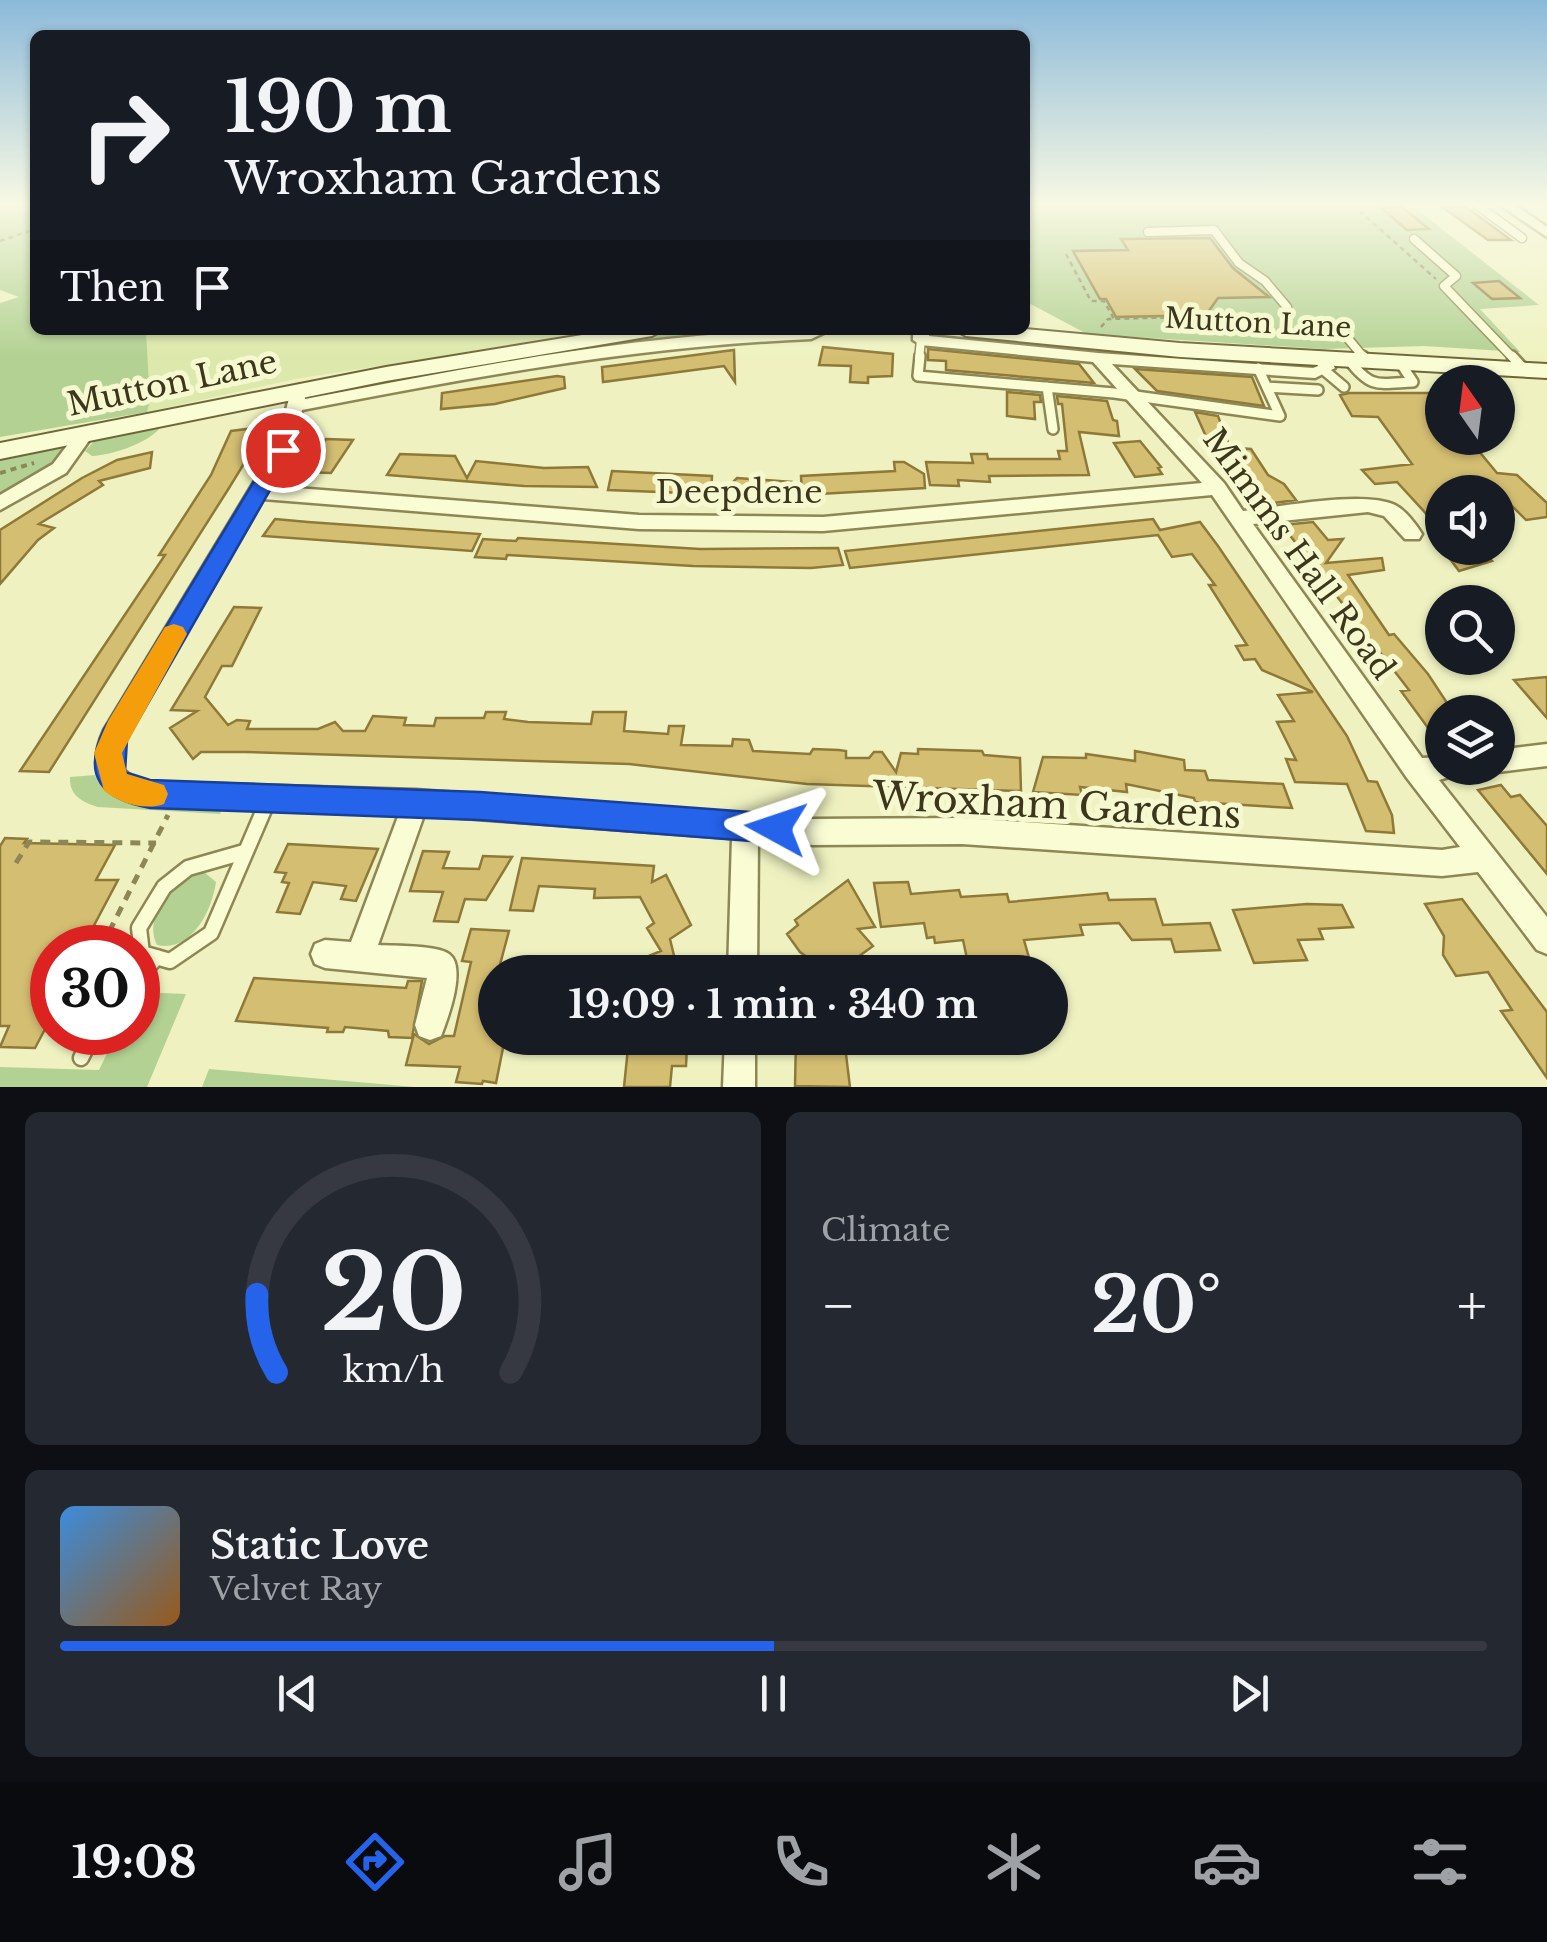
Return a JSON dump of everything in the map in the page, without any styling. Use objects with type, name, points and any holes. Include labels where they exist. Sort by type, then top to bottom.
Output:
[{"type":"main road","name":"Mutton Lane","points":[[0,451],[626,335]]},
{"type":"main road","name":"Mutton Lane","points":[[1014,335],[1323,365],[1356,359],[1399,360],[1536,370]]},
{"type":"street","name":"Mutton Lane","points":[[298,398],[627,349],[716,338],[787,335]]},
{"type":"street","points":[[921,335],[1098,358],[1258,368],[1323,365]]},
{"type":"street","name":"Mimms Hall Road","points":[[1098,358],[1217,488],[1416,770],[1547,940]]},
{"type":"street","name":"Wroxham Gardens","points":[[298,398],[286,444],[260,492],[118,729],[108,766],[114,781],[136,793],[416,802],[852,833],[962,831],[1442,863],[1482,858]]},
{"type":"street","points":[[0,502],[64,467],[74,457],[84,435]]},
{"type":"street","name":"Deepdene","points":[[260,492],[639,522],[823,524],[1217,488]]},
{"type":"street","points":[[1240,518],[1382,506],[1412,534]]},
{"type":"street","points":[[1515,759],[1547,755]]},
{"type":"street","points":[[1416,770],[1425,769]]},
{"type":"street","points":[[360,956],[416,802]]},
{"type":"street","points":[[742,955],[745,826]]},
{"type":"street","points":[[325,954],[440,965],[444,971],[430,1025]]},
{"type":"street","points":[[740,1055],[740,1087]]},
{"type":"lane","points":[[1234,256],[1265,281],[1286,307]]},
{"type":"lane","points":[[1433,256],[1456,276],[1444,286],[1536,370]]},
{"type":"lane","points":[[1340,328],[1356,359]]},
{"type":"lane","points":[[921,335],[918,376],[1134,396],[1280,416],[1258,368]]},
{"type":"lane","points":[[1323,365],[1344,388]]},
{"type":"lane","points":[[1267,387],[1318,390]]},
{"type":"lane","points":[[1048,388],[1054,429]]},
{"type":"lane","points":[[160,959],[170,962],[211,933],[269,798]]},
{"type":"lane","points":[[141,925],[164,887],[188,868],[244,852]]},
{"type":"path","points":[[1067,256],[1091,301],[1104,301],[1114,319]]},
{"type":"path","points":[[1410,256],[1444,286]]},
{"type":"path","points":[[1097,331],[1108,319],[1223,316]]},
{"type":"path","points":[[113,925],[168,816]]},
{"type":"path","points":[[16,863],[29,842],[156,843]]},
{"type":"green space","points":[[0,256],[30,256],[30,335],[146,335],[150,401],[147,412],[0,437],[0,303],[19,297],[0,290]]},
{"type":"green space","points":[[1030,256],[1476,256],[1539,305],[1480,309],[1520,352],[1424,346],[1324,349],[1087,334],[1030,304]]},
{"type":"green space","points":[[146,335],[581,335],[295,379],[147,412],[150,401]]},
{"type":"green space","points":[[651,335],[740,335],[668,340],[387,385],[388,378]]},
{"type":"green space","points":[[162,425],[150,437],[121,450],[92,456],[85,451],[97,438]]},
{"type":"green space","points":[[61,445],[68,449],[59,463],[0,498],[0,456]]},
{"type":"green space","points":[[95,775],[115,797],[132,802],[224,805],[220,814],[98,807],[78,797],[70,784],[70,777]]},
{"type":"green space","points":[[204,872],[216,882],[205,917],[180,943],[160,945],[160,925],[154,925],[158,911],[172,889]]},
{"type":"green space","points":[[160,993],[186,994],[147,1087],[0,1087],[0,1067],[99,1070],[106,1055],[160,1055]]},
{"type":"green space","points":[[209,1069],[415,1087],[202,1087]]},
{"type":"building","points":[[1076,256],[1224,256],[1269,297],[1218,298],[1206,315],[1116,317],[1106,299],[1100,299]]},
{"type":"building","points":[[1499,281],[1520,298],[1492,299],[1473,283]]},
{"type":"building","points":[[823,347],[893,354],[892,376],[868,377],[868,383],[850,382],[851,366],[819,365]]},
{"type":"building","points":[[928,349],[1079,364],[1094,383],[946,370],[946,361],[928,360]]},
{"type":"building","points":[[734,350],[735,382],[724,366],[603,382],[602,367]]},
{"type":"building","points":[[1135,369],[1252,377],[1264,406],[1157,391]]},
{"type":"building","points":[[564,377],[565,388],[495,404],[441,409],[442,393]]},
{"type":"building","points":[[1007,392],[1040,395],[1041,402],[1034,402],[1035,419],[1007,416]]},
{"type":"building","points":[[1425,393],[1425,455],[1482,455],[1497,473],[1517,475],[1547,503],[1547,517],[1526,520],[1515,509],[1515,475],[1425,475],[1425,512],[1397,482],[1375,484],[1362,470],[1412,464],[1378,417],[1352,416],[1340,395]]},
{"type":"building","points":[[1057,396],[1107,401],[1113,420],[1117,421],[1119,436],[1079,432],[1089,475],[989,476],[990,482],[958,480],[959,486],[930,485],[926,462],[973,463],[971,454],[987,454],[988,459],[1060,459],[1058,451],[1067,451],[1062,404],[1058,404]]},
{"type":"building","points":[[1195,412],[1218,416],[1229,445],[1209,443]]},
{"type":"building","points":[[255,428],[245,462],[49,772],[20,771],[165,555],[159,555],[211,475],[231,431]]},
{"type":"building","points":[[326,439],[353,440],[331,473],[304,472]]},
{"type":"building","points":[[1140,441],[1161,467],[1158,468],[1162,474],[1135,477],[1114,443]]},
{"type":"building","points":[[1222,447],[1251,449],[1268,475],[1284,484],[1296,500],[1266,504]]},
{"type":"building","points":[[152,452],[150,468],[99,481],[103,485],[39,524],[54,528],[38,540],[0,584],[0,530],[117,460]]},
{"type":"building","points":[[400,454],[455,456],[467,478],[476,461],[544,468],[588,467],[597,487],[524,486],[387,475]]},
{"type":"building","points":[[894,462],[904,462],[924,474],[925,488],[802,495],[801,476],[895,471]]},
{"type":"building","points":[[612,471],[712,476],[711,494],[608,490]]},
{"type":"building","points":[[737,478],[792,482],[792,496],[721,494]]},
{"type":"building","points":[[275,519],[480,534],[472,551],[263,536]]},
{"type":"building","points":[[1153,519],[1160,530],[1200,522],[1347,736],[1368,781],[1377,782],[1392,815],[1394,833],[1366,831],[1347,784],[1295,782],[1286,759],[1296,760],[1277,722],[1294,721],[1278,695],[1313,692],[1262,670],[1255,659],[1244,660],[1236,646],[1247,645],[1209,585],[1215,585],[1192,554],[1172,557],[1158,535],[850,568],[845,551]]},
{"type":"building","points":[[1313,522],[1328,540],[1343,539],[1326,563],[1382,558],[1384,570],[1348,575],[1389,635],[1394,634],[1442,695],[1425,695],[1425,724],[1401,691],[1409,690],[1282,525]]},
{"type":"building","points":[[483,539],[700,549],[838,548],[843,565],[693,566],[507,555],[506,559],[475,557]]},
{"type":"building","points":[[1455,565],[1479,565],[1459,571]]},
{"type":"building","points":[[234,607],[261,608],[232,666],[222,666],[205,697],[228,725],[237,720],[250,721],[247,729],[318,729],[335,722],[343,731],[365,731],[373,716],[406,718],[404,725],[434,726],[436,718],[484,718],[486,712],[506,712],[504,719],[528,722],[591,724],[593,712],[626,712],[624,731],[668,734],[669,726],[684,726],[681,745],[732,746],[733,739],[749,740],[753,751],[810,754],[813,749],[839,750],[846,751],[846,758],[869,758],[874,752],[882,752],[896,772],[901,753],[918,754],[918,749],[982,751],[984,755],[1020,758],[1021,791],[807,784],[629,764],[245,752],[201,752],[193,759],[170,728],[197,711],[171,710]]},
{"type":"building","points":[[1547,677],[1547,718],[1514,680]]},
{"type":"building","points":[[1135,751],[1184,760],[1185,770],[1205,771],[1208,780],[1283,784],[1292,808],[1195,802],[1194,798],[1126,784],[1127,792],[1080,787],[1082,795],[1033,792],[1043,757],[1086,758],[1086,754],[1135,761]]},
{"type":"building","points":[[1501,785],[1511,797],[1520,795],[1547,826],[1547,874],[1478,790]]},
{"type":"building","points":[[5,838],[27,839],[24,843],[115,845],[96,880],[118,880],[94,925],[30,925],[30,1048],[0,1047],[9,1026],[0,1026],[0,846]]},
{"type":"building","points":[[288,844],[378,849],[356,901],[341,899],[346,886],[313,882],[300,914],[277,912],[289,883],[282,882],[286,873],[275,872]]},
{"type":"building","points":[[423,851],[449,852],[443,868],[479,869],[483,856],[512,857],[486,900],[465,899],[458,922],[434,921],[443,892],[410,891]]},
{"type":"building","points":[[522,858],[654,866],[652,882],[666,875],[691,925],[670,939],[674,955],[651,955],[661,951],[647,928],[654,923],[640,897],[594,898],[595,889],[539,886],[533,911],[510,910]]},
{"type":"building","points":[[848,880],[875,927],[858,929],[873,946],[861,955],[804,955],[787,934],[798,925],[795,920]]},
{"type":"building","points":[[908,882],[911,894],[959,890],[961,897],[1007,894],[1009,902],[1107,893],[1109,900],[1155,899],[1163,925],[1210,923],[1220,950],[1175,952],[1171,939],[1132,940],[1119,923],[1080,925],[1083,935],[1024,940],[1028,955],[966,955],[963,940],[935,943],[934,937],[927,938],[924,923],[881,927],[874,883]]},
{"type":"building","points":[[1462,899],[1547,1012],[1547,1078],[1501,1011],[1512,1010],[1488,972],[1456,976],[1443,955],[1444,936],[1425,904]]},
{"type":"building","points":[[1342,905],[1353,927],[1319,929],[1323,939],[1298,940],[1307,960],[1254,963],[1233,910]]},
{"type":"building","points":[[471,929],[509,931],[503,955],[478,955],[478,1055],[502,1055],[496,1083],[456,1082],[460,1067],[406,1065],[414,1034],[429,1044],[454,1036],[471,962],[462,961]]},
{"type":"building","points":[[254,978],[406,988],[408,981],[422,981],[412,1038],[389,1037],[388,1031],[345,1027],[343,1032],[327,1032],[328,1028],[236,1021]]},
{"type":"building","points":[[627,1055],[687,1055],[686,1066],[672,1066],[670,1087],[624,1087]]},
{"type":"building","points":[[796,1055],[846,1055],[850,1087],[795,1086]]},
{"type":"slow traffic","points":[[154,794],[136,793],[114,781],[108,753],[174,634]]},
{"type":"route","points":[[283,450],[113,738],[108,766],[114,781],[124,789],[150,794],[480,806],[776,828]]}]
